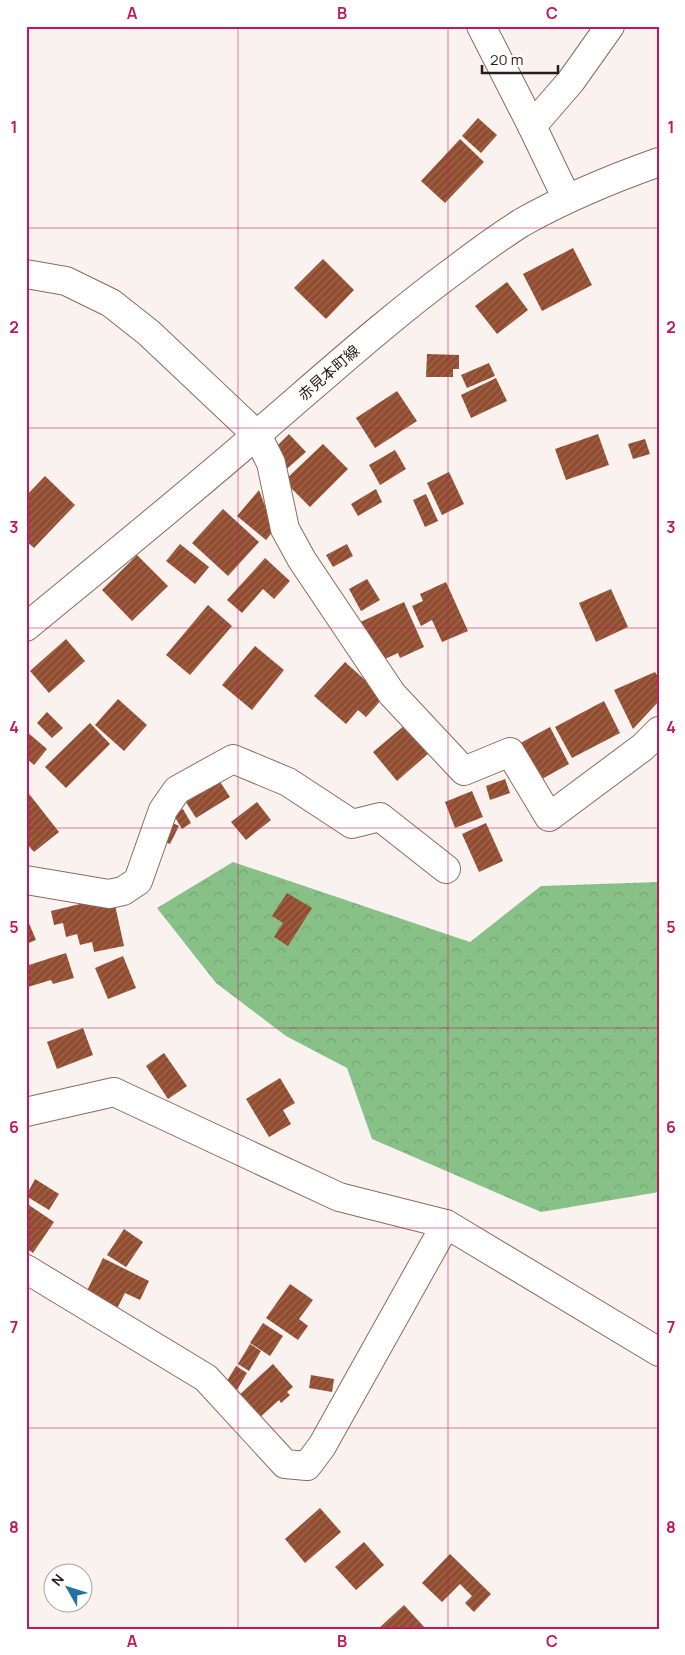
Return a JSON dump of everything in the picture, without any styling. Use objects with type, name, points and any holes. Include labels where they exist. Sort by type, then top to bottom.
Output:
[{"type":"main road","points":[[481,26],[567,199]]},
{"type":"main road","points":[[532,126],[570,81],[610,26]]},
{"type":"main road","name":"赤見本町線","points":[[26,627],[429,289],[520,224],[567,199],[659,162]]},
{"type":"main road","points":[[26,274],[66,281],[111,303],[149,333],[257,435],[271,463],[285,529],[302,560],[392,694],[464,771],[510,752],[549,817],[643,747],[659,731]]},
{"type":"main road","points":[[26,880],[109,894],[123,891],[138,881],[163,810],[177,790],[233,759],[288,782],[352,824],[380,817],[446,869]]},
{"type":"main road","points":[[26,1112],[114,1092],[339,1198],[446,1224],[659,1352]]},
{"type":"main road","points":[[26,1269],[206,1378],[285,1464],[307,1466],[322,1446],[446,1224]]},
{"type":"green space","points":[[233,862],[470,942],[541,886],[659,882],[659,1192],[541,1212],[372,1139],[347,1068],[286,1036],[216,983],[157,908]]},
{"type":"building","points":[[478,118],[497,135],[481,153],[462,136]]},
{"type":"building","points":[[460,139],[484,162],[445,203],[421,181]]},
{"type":"building","points":[[573,248],[592,285],[542,311],[523,274]]},
{"type":"building","points":[[323,259],[354,290],[326,319],[294,288]]},
{"type":"building","points":[[507,282],[528,310],[497,334],[475,306]]},
{"type":"building","points":[[427,354],[459,355],[459,369],[453,369],[453,377],[426,377]]},
{"type":"building","points":[[489,363],[495,376],[467,388],[461,375]]},
{"type":"building","points":[[496,378],[507,401],[471,418],[461,395]]},
{"type":"building","points":[[397,391],[417,421],[375,448],[356,418]]},
{"type":"building","points":[[289,434],[306,452],[281,474],[274,449]]},
{"type":"building","points":[[598,434],[609,465],[566,480],[555,449]]},
{"type":"building","points":[[645,439],[650,454],[633,459],[628,444]]},
{"type":"building","points":[[323,444],[348,469],[310,507],[284,481]]},
{"type":"building","points":[[395,450],[406,469],[380,485],[369,465]]},
{"type":"building","points":[[449,472],[464,504],[442,515],[427,483]]},
{"type":"building","points":[[45,476],[75,505],[34,548],[26,541],[26,496]]},
{"type":"building","points":[[376,489],[382,502],[358,516],[351,504]]},
{"type":"building","points":[[259,490],[274,530],[266,540],[237,516]]},
{"type":"building","points":[[426,494],[438,521],[425,527],[413,500]]},
{"type":"building","points":[[223,509],[259,542],[228,576],[192,543]]},
{"type":"building","points":[[180,544],[209,567],[195,584],[166,561]]},
{"type":"building","points":[[347,544],[353,556],[333,567],[326,555]]},
{"type":"building","points":[[137,555],[168,586],[132,621],[102,590]]},
{"type":"building","points":[[265,558],[290,581],[274,599],[263,589],[242,613],[227,600]]},
{"type":"building","points":[[367,579],[380,600],[361,611],[349,589]]},
{"type":"building","points":[[446,582],[468,631],[442,642],[432,620],[421,626],[412,606],[423,601],[420,594]]},
{"type":"building","points":[[611,589],[628,627],[596,642],[579,603]]},
{"type":"building","points":[[404,602],[424,647],[400,658],[398,653],[374,664],[356,624]]},
{"type":"building","points":[[208,605],[232,626],[190,675],[166,655]]},
{"type":"building","points":[[66,639],[85,661],[49,693],[30,671]]},
{"type":"building","points":[[255,646],[284,670],[252,710],[222,685]]},
{"type":"building","points":[[345,662],[384,697],[366,717],[358,710],[346,724],[314,696]]},
{"type":"building","points":[[655,672],[659,678],[659,701],[633,729],[614,690]]},
{"type":"building","points":[[118,699],[147,725],[124,751],[95,725]]},
{"type":"building","points":[[604,701],[620,733],[572,758],[555,727]]},
{"type":"building","points":[[47,712],[63,728],[52,738],[37,723]]},
{"type":"building","points":[[90,723],[110,744],[66,788],[45,767]]},
{"type":"building","points":[[405,725],[429,753],[397,781],[373,752]]},
{"type":"building","points":[[550,727],[569,764],[533,784],[513,747]]},
{"type":"building","points":[[26,731],[47,749],[34,765],[26,758]]},
{"type":"building","points":[[215,774],[230,797],[196,818],[182,796]]},
{"type":"building","points":[[505,779],[510,793],[490,800],[486,786]]},
{"type":"building","points":[[26,790],[59,832],[34,852],[26,843]]},
{"type":"building","points":[[472,791],[483,817],[455,828],[445,802]]},
{"type":"building","points":[[257,802],[271,820],[246,840],[231,822]]},
{"type":"building","points":[[183,809],[191,823],[182,829],[173,814]]},
{"type":"building","points":[[169,821],[179,826],[170,844],[160,840]]},
{"type":"building","points":[[486,823],[503,861],[479,872],[462,834]]},
{"type":"building","points":[[287,893],[312,908],[288,946],[274,937],[283,923],[272,916]]},
{"type":"building","points":[[113,896],[124,946],[94,952],[92,942],[80,945],[77,934],[66,937],[63,923],[54,925],[51,911]]},
{"type":"building","points":[[26,916],[36,940],[26,944]]},
{"type":"building","points":[[66,953],[74,978],[53,984],[51,980],[28,987],[26,966]]},
{"type":"building","points":[[123,956],[136,988],[108,999],[95,968]]},
{"type":"building","points":[[83,1028],[93,1055],[57,1069],[47,1042]]},
{"type":"building","points":[[164,1053],[187,1086],[168,1099],[146,1066]]},
{"type":"building","points":[[280,1078],[295,1103],[283,1110],[291,1124],[269,1137],[246,1099]]},
{"type":"building","points":[[35,1179],[59,1194],[49,1210],[26,1196]]},
{"type":"building","points":[[26,1203],[54,1222],[33,1253],[26,1248]]},
{"type":"building","points":[[124,1229],[143,1242],[126,1267],[107,1255]]},
{"type":"building","points":[[103,1258],[149,1281],[140,1300],[125,1293],[113,1316],[82,1301]]},
{"type":"building","points":[[290,1284],[313,1300],[299,1319],[308,1326],[298,1340],[266,1318]]},
{"type":"building","points":[[263,1323],[283,1336],[270,1356],[250,1343]]},
{"type":"building","points":[[250,1344],[261,1351],[249,1371],[238,1364]]},
{"type":"building","points":[[273,1364],[293,1387],[287,1392],[290,1395],[281,1403],[279,1400],[258,1419],[238,1396]]},
{"type":"building","points":[[236,1366],[247,1373],[235,1393],[224,1386]]},
{"type":"building","points":[[311,1375],[334,1379],[332,1392],[309,1388]]},
{"type":"building","points":[[320,1508],[341,1532],[305,1563],[285,1539]]},
{"type":"building","points":[[364,1542],[384,1565],[356,1590],[335,1567]]},
{"type":"building","points":[[450,1554],[491,1594],[474,1612],[465,1603],[472,1596],[460,1584],[442,1602],[422,1583]]},
{"type":"building","points":[[404,1605],[426,1629],[378,1629]]}]
